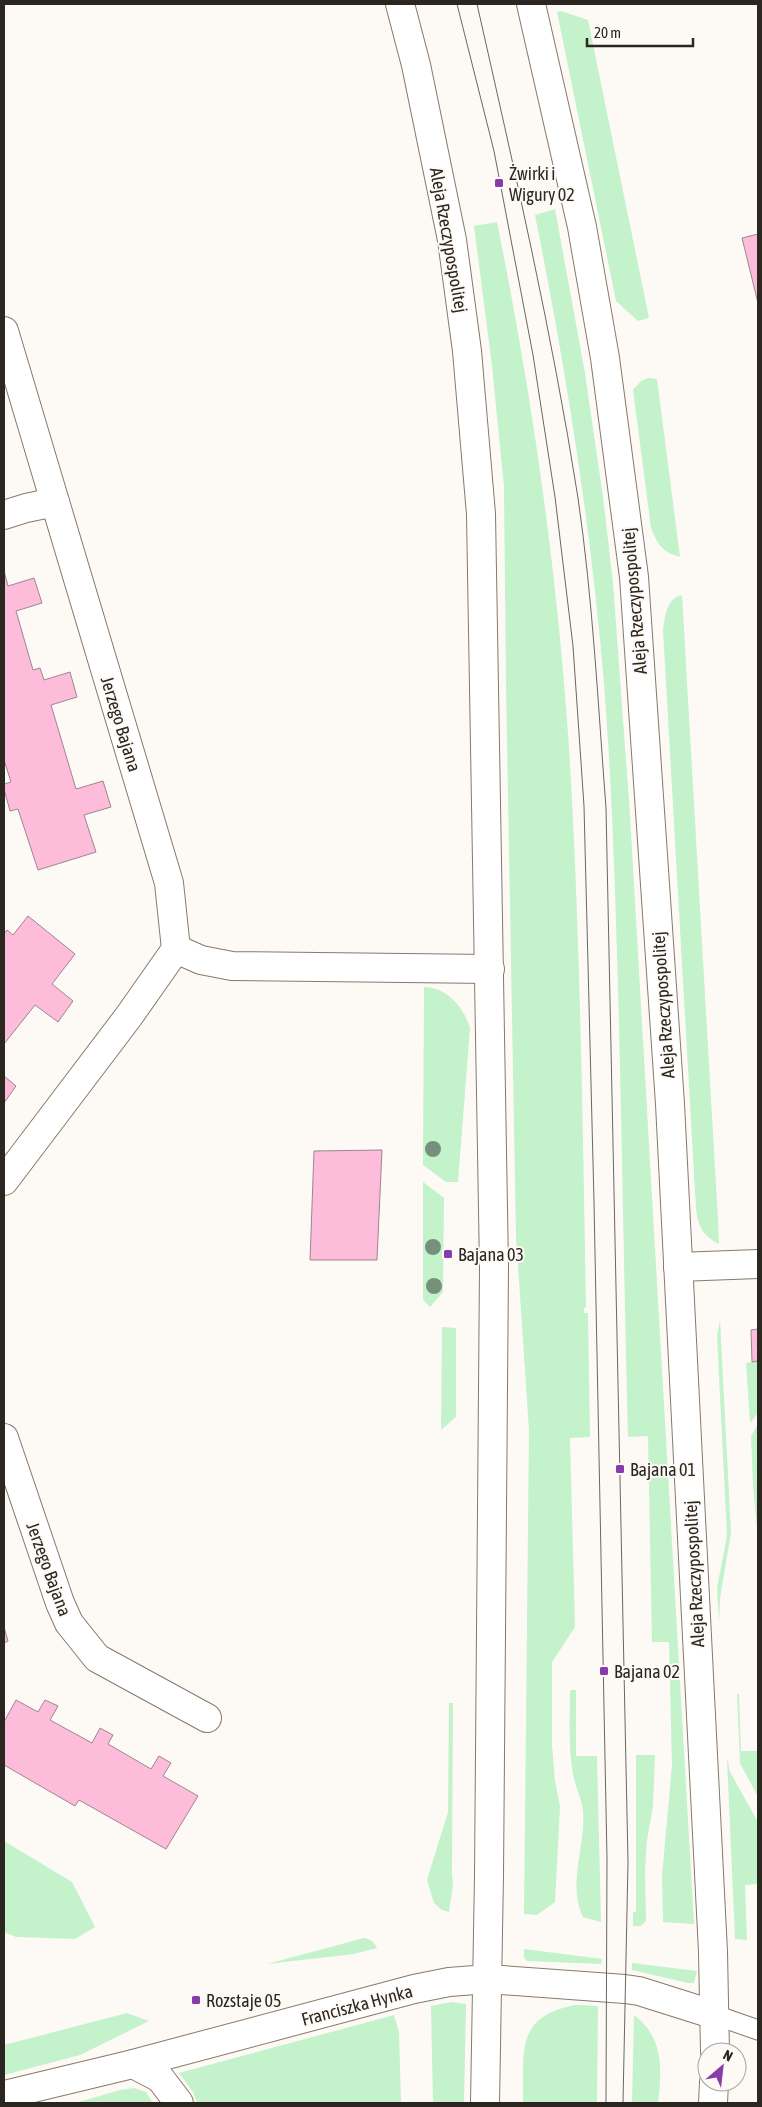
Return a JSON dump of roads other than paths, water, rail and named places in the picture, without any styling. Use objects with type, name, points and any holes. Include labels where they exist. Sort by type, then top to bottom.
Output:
[{"type":"main road","name":"Aleja Rzeczypospolitej","points":[[400,4],[416,65],[452,240],[467,351],[481,514],[494,1267],[488,1978],[485,2103]]},
{"type":"main road","name":"Aleja Rzeczypospolitej","points":[[531,4],[582,227],[605,358],[634,577],[670,1094],[696,1591],[713,1952],[715,2042]]},
{"type":"main road","name":"Jerzego Bajana","points":[[4,331],[169,883],[176,948]]},
{"type":"main road","points":[[4,515],[55,502]]},
{"type":"main road","points":[[4,1181],[128,1016],[176,948],[201,960],[232,966],[490,969]]},
{"type":"main road","points":[[678,1267],[758,1264]]},
{"type":"main road","name":"Jerzego Bajana","points":[[4,1438],[60,1603],[69,1623],[97,1658],[207,1718]]},
{"type":"main road","name":"Franciszka Hynka","points":[[4,2095],[133,2064],[414,1989],[449,1982],[488,1978],[625,1988],[715,2015]]},
{"type":"main road","points":[[133,2064],[160,2078],[179,2103]]},
{"type":"lane","points":[[715,2015],[758,2030]]},
{"type":"tram line","points":[[457,4],[494,151],[533,355],[555,497],[573,646],[584,806],[594,1202],[607,1859],[606,2103]]},
{"type":"tram line","points":[[477,4],[544,312],[578,498],[591,614],[606,808],[628,1862],[623,2103]]},
{"type":"place","name":"Żwirki i Wigury 02","points":[[499,183]]},
{"type":"place","name":"Bajana 03","points":[[448,1254]]},
{"type":"place","name":"Bajana 01","points":[[620,1469]]},
{"type":"place","name":"Bajana 02","points":[[604,1671]]},
{"type":"place","name":"Rozstaje 05","points":[[196,2000]]}]
